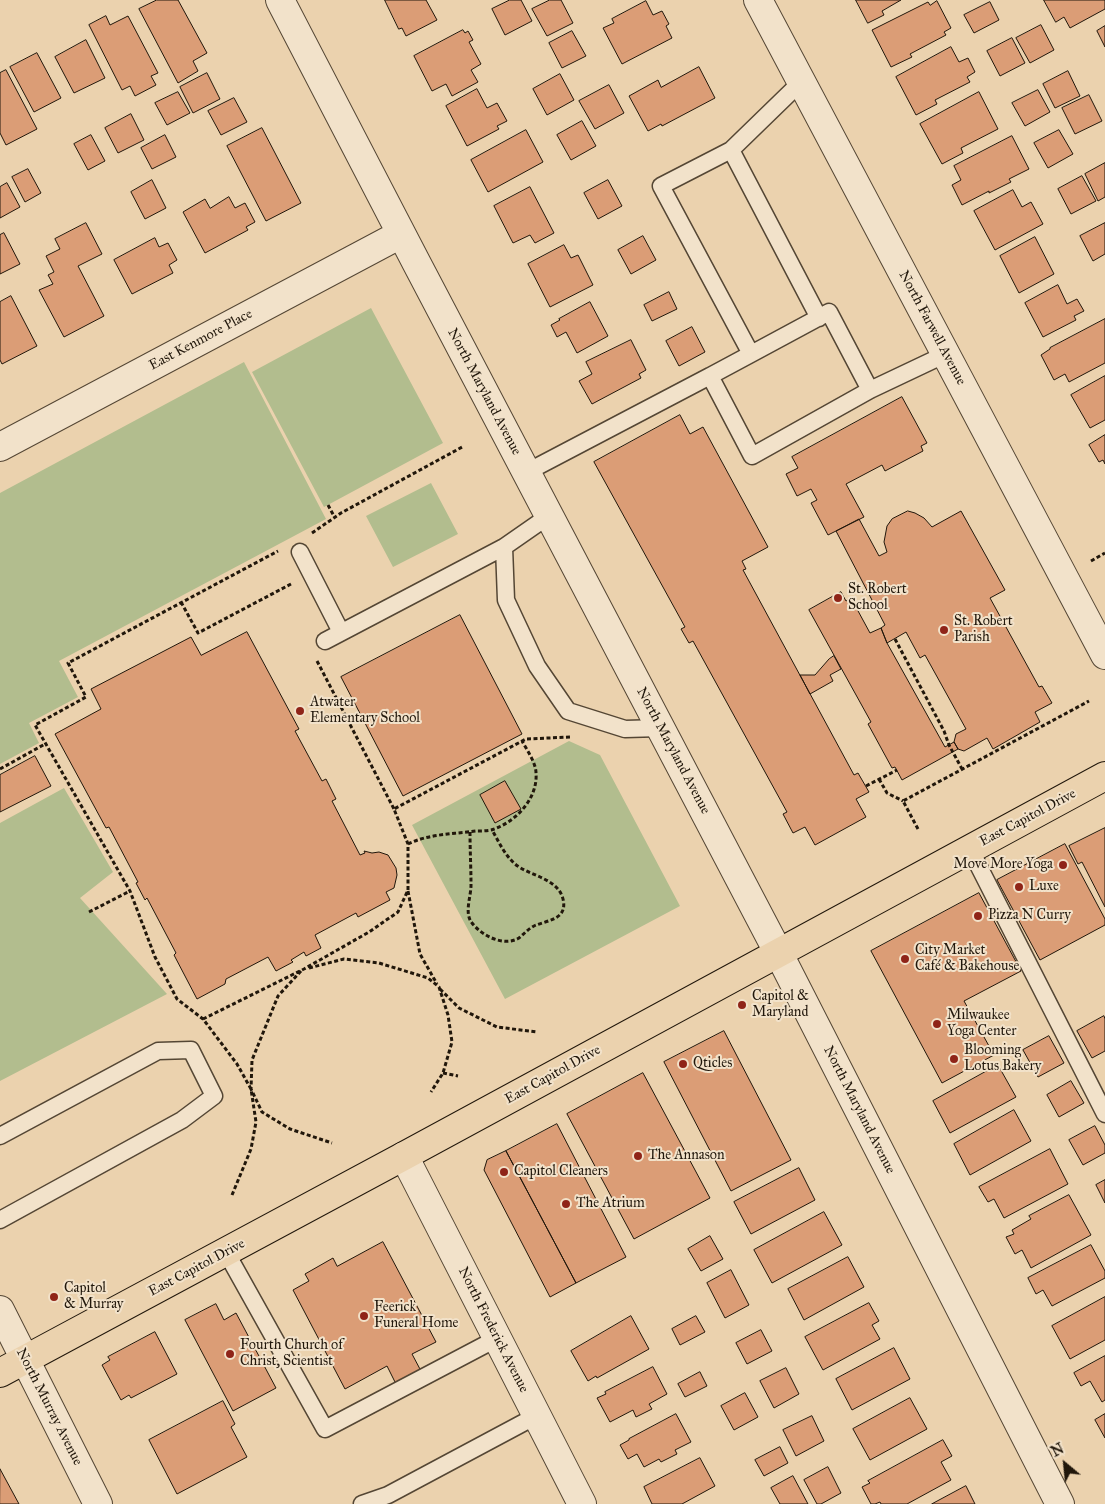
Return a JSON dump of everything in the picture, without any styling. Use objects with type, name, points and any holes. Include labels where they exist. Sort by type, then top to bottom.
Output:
[{"type":"main road","name":"East Capitol Drive","points":[[0,1374],[1105,776]]},
{"type":"street","name":"North Maryland Avenue","points":[[280,0],[778,952],[1060,1504]]},
{"type":"street","name":"North Farwell Avenue","points":[[758,0],[1105,655]]},
{"type":"street","name":"East Kenmore Place","points":[[0,447],[401,234]]},
{"type":"street","name":"North Frederick Avenue","points":[[404,1156],[582,1504]]},
{"type":"street","name":"North Murray Avenue","points":[[0,1310],[98,1504]]},
{"type":"lane","points":[[751,354],[661,186],[731,150],[801,82]]},
{"type":"lane","points":[[731,150],[819,318]]},
{"type":"lane","points":[[526,472],[829,312],[870,390]]},
{"type":"lane","points":[[710,376],[752,456],[870,390],[946,354]]},
{"type":"lane","points":[[325,641],[504,546],[550,515]]},
{"type":"lane","points":[[504,546],[506,600],[537,666],[568,711],[625,729],[661,728]]},
{"type":"lane","points":[[300,552],[341,632]]},
{"type":"lane","points":[[970,849],[1105,1114]]},
{"type":"lane","points":[[0,1136],[158,1051],[191,1050],[214,1096],[182,1120],[0,1220]]},
{"type":"lane","points":[[226,1252],[325,1428],[496,1339]]},
{"type":"lane","points":[[362,1504],[390,1500],[536,1416]]},
{"type":"path","points":[[310,534],[341,513],[464,446]]},
{"type":"path","points":[[328,505],[335,518]]},
{"type":"path","points":[[284,548],[68,662],[86,697],[35,725],[130,891],[155,957],[177,999],[203,1019],[237,1064],[262,1112],[290,1129],[332,1143]]},
{"type":"path","points":[[1091,561],[1105,553]]},
{"type":"path","points":[[181,602],[198,633],[311,574]]},
{"type":"path","points":[[895,639],[962,769]]},
{"type":"path","points":[[325,641],[312,653],[394,809],[408,844],[408,890],[420,954],[439,987],[448,1015],[452,1042],[443,1073],[431,1092]]},
{"type":"path","points":[[903,801],[1089,701]]},
{"type":"path","points":[[394,809],[526,739],[578,737]]},
{"type":"path","points":[[408,844],[419,838],[492,830],[510,820],[524,808],[532,798],[536,772],[522,741]]},
{"type":"path","points":[[0,769],[45,744]]},
{"type":"path","points":[[866,786],[896,770]]},
{"type":"path","points":[[880,779],[887,793],[903,801],[918,829]]},
{"type":"path","points":[[470,832],[471,887],[469,914],[471,922],[483,933],[497,940],[508,941],[518,938],[531,927],[555,920],[563,911],[563,899],[559,889],[548,881],[517,866],[505,855],[492,830]]},
{"type":"path","points":[[203,1019],[304,969],[369,932],[398,912],[408,890]]},
{"type":"path","points":[[89,912],[130,891]]},
{"type":"path","points":[[232,1195],[251,1148],[256,1122],[251,1089],[252,1060],[278,996],[304,969],[344,959],[379,963],[428,978],[459,1008],[497,1027],[537,1032]]},
{"type":"path","points":[[443,1073],[458,1076]]},
{"type":"green space","points":[[371,308],[443,443],[324,507],[252,372]]},
{"type":"green space","points":[[244,362],[326,519],[59,661],[78,697],[29,723],[39,743],[0,764],[0,493]]},
{"type":"green space","points":[[431,483],[458,534],[393,567],[366,516]]},
{"type":"green space","points":[[569,741],[600,755],[680,906],[505,999],[412,825]]},
{"type":"green space","points":[[64,788],[113,872],[80,898],[167,994],[0,1081],[0,823]]},
{"type":"building","points":[[157,0],[178,0],[207,53],[193,61],[198,71],[178,83],[139,9]]},
{"type":"building","points":[[385,0],[426,0],[437,20],[406,36],[402,28],[399,29]]},
{"type":"building","points":[[510,0],[521,0],[532,21],[505,35],[492,9]]},
{"type":"building","points":[[550,0],[561,0],[573,23],[547,36],[532,9]]},
{"type":"building","points":[[856,0],[901,0],[882,11],[884,15],[868,23]]},
{"type":"building","points":[[1044,0],[1105,0],[1105,9],[1070,28],[1064,17],[1056,22]]},
{"type":"building","points":[[646,1],[653,15],[662,11],[669,24],[666,26],[672,38],[622,64],[603,28],[614,23],[612,19]]},
{"type":"building","points":[[937,1],[951,28],[944,32],[946,35],[910,54],[912,57],[891,67],[872,30],[928,2],[930,5]]},
{"type":"building","points":[[990,2],[999,20],[974,33],[964,15]]},
{"type":"building","points":[[106,16],[110,25],[128,16],[158,73],[151,76],[156,85],[135,96],[130,86],[122,90],[89,25]]},
{"type":"building","points":[[1041,25],[1054,50],[1030,63],[1016,38]]},
{"type":"building","points":[[1105,26],[1105,47],[1097,31]]},
{"type":"building","points":[[463,30],[465,33],[468,31],[473,40],[469,42],[481,64],[471,70],[478,82],[452,96],[446,84],[432,91],[414,56]]},
{"type":"building","points":[[572,31],[586,56],[562,68],[549,43]]},
{"type":"building","points":[[1012,38],[1025,63],[1000,76],[987,51]]},
{"type":"building","points":[[86,40],[105,78],[74,93],[55,57]]},
{"type":"building","points":[[951,47],[959,62],[968,58],[975,72],[967,77],[970,82],[935,100],[937,104],[916,115],[896,77]]},
{"type":"building","points":[[37,53],[61,98],[34,112],[10,67]]},
{"type":"building","points":[[699,67],[715,98],[662,126],[661,124],[648,131],[629,96],[658,80],[661,87]]},
{"type":"building","points":[[6,70],[37,129],[6,145],[0,133],[0,73]]},
{"type":"building","points":[[1068,71],[1080,96],[1055,108],[1043,84]]},
{"type":"building","points":[[207,73],[220,99],[193,113],[180,87]]},
{"type":"building","points":[[560,74],[574,100],[547,115],[533,89]]},
{"type":"building","points":[[609,85],[624,113],[595,129],[579,101]]},
{"type":"building","points":[[477,89],[487,108],[497,103],[507,121],[497,126],[499,129],[467,146],[446,106]]},
{"type":"building","points":[[1038,90],[1050,112],[1025,126],[1012,103]]},
{"type":"building","points":[[178,92],[190,113],[167,125],[155,103]]},
{"type":"building","points":[[979,92],[998,129],[961,148],[963,153],[942,164],[920,124]]},
{"type":"building","points":[[1089,95],[1102,121],[1075,134],[1062,108]]},
{"type":"building","points":[[234,98],[247,122],[221,135],[208,111]]},
{"type":"building","points":[[131,114],[144,140],[118,153],[105,128]]},
{"type":"building","points":[[582,121],[596,146],[571,160],[557,135]]},
{"type":"building","points":[[262,128],[301,203],[266,221],[227,146]]},
{"type":"building","points":[[526,130],[543,162],[488,192],[471,160]]},
{"type":"building","points":[[1059,130],[1073,154],[1048,168],[1034,143]]},
{"type":"building","points":[[91,135],[105,161],[88,170],[74,144]]},
{"type":"building","points":[[165,135],[176,157],[152,169],[141,148]]},
{"type":"building","points":[[1012,136],[1029,169],[1009,179],[1011,182],[962,205],[952,185],[961,180],[954,166]]},
{"type":"building","points":[[1105,163],[1105,197],[1098,201],[1085,174]]},
{"type":"building","points":[[28,169],[41,193],[25,202],[12,177]]},
{"type":"building","points":[[1082,176],[1096,201],[1071,214],[1058,189]]},
{"type":"building","points":[[152,180],[166,208],[145,219],[131,192]]},
{"type":"building","points":[[608,180],[622,206],[598,219],[584,193]]},
{"type":"building","points":[[7,183],[20,207],[0,218],[0,187]]},
{"type":"building","points":[[530,187],[554,233],[535,243],[530,235],[513,243],[494,206]]},
{"type":"building","points":[[1013,190],[1022,207],[1031,202],[1043,224],[995,250],[974,211]]},
{"type":"building","points":[[229,197],[235,208],[245,203],[255,222],[246,227],[248,230],[205,253],[183,212],[205,199],[210,208]]},
{"type":"building","points":[[86,223],[102,254],[78,266],[104,316],[64,337],[39,290],[53,284],[48,275],[54,272],[46,256],[60,249],[55,239]]},
{"type":"building","points":[[1105,223],[1105,254],[1093,261],[1080,236]]},
{"type":"building","points":[[4,233],[20,264],[0,274],[0,235]]},
{"type":"building","points":[[643,236],[656,260],[631,274],[618,250]]},
{"type":"building","points":[[1035,237],[1054,274],[1019,293],[1000,256]]},
{"type":"building","points":[[155,238],[159,247],[168,243],[177,260],[169,265],[173,273],[132,294],[114,260]]},
{"type":"building","points":[[564,245],[571,258],[578,255],[593,285],[550,307],[528,264]]},
{"type":"building","points":[[1058,285],[1067,304],[1077,299],[1084,311],[1074,316],[1076,320],[1043,337],[1025,303]]},
{"type":"building","points":[[669,292],[677,309],[652,321],[644,305]]},
{"type":"building","points":[[11,296],[37,346],[2,364],[0,360],[0,302]]},
{"type":"building","points":[[590,302],[608,336],[577,353],[566,332],[557,337],[551,325]]},
{"type":"building","points":[[1105,319],[1105,363],[1069,382],[1065,374],[1054,380],[1041,355],[1050,348]]},
{"type":"building","points":[[692,327],[705,352],[679,366],[666,341]]},
{"type":"building","points":[[631,340],[646,370],[639,374],[641,378],[592,404],[579,381],[592,374],[586,362]]},
{"type":"building","points":[[1105,376],[1105,420],[1090,428],[1071,395]]},
{"type":"building","points":[[902,397],[927,443],[921,446],[923,451],[885,471],[882,465],[846,484],[864,517],[828,535],[811,503],[817,500],[811,489],[797,496],[786,474],[798,468],[792,457]]},
{"type":"building","points":[[680,415],[690,434],[703,427],[768,547],[742,561],[746,569],[743,570],[854,775],[858,773],[869,792],[856,799],[866,817],[815,845],[805,827],[793,833],[783,814],[787,812],[693,641],[689,643],[681,629],[685,627],[594,462]]},
{"type":"building","points":[[1105,435],[1105,464],[1103,460],[1099,462],[1089,445]]},
{"type":"building","name":"St. Robert Parish","points":[[908,511],[924,518],[932,527],[961,511],[1005,590],[990,598],[1039,687],[1042,686],[1052,703],[1035,712],[1040,722],[993,749],[987,738],[964,751],[958,749],[954,742],[956,734],[966,729],[925,655],[920,658],[906,632],[887,643],[881,628],[885,625],[836,531],[859,519],[879,556],[887,552],[884,542],[887,526],[892,519]]},
{"type":"building","points":[[841,592],[846,601],[851,598],[870,633],[881,628],[887,643],[945,747],[954,742],[958,749],[902,780],[895,767],[892,768],[868,724],[871,722],[809,610]]},
{"type":"building","points":[[460,615],[522,734],[403,796],[341,677]]},
{"type":"building","points":[[247,632],[299,729],[295,731],[322,781],[326,779],[336,799],[332,801],[360,855],[365,853],[364,851],[388,855],[396,868],[397,875],[394,888],[386,892],[390,900],[358,917],[356,913],[315,935],[321,948],[306,956],[304,952],[291,960],[293,962],[276,971],[268,957],[226,979],[225,984],[197,999],[174,955],[176,953],[147,898],[145,900],[136,883],[138,882],[109,827],[106,828],[55,734],[101,709],[91,689],[191,637],[201,655]]},
{"type":"building","points":[[834,656],[841,669],[830,675],[833,681],[810,694],[800,675],[815,675]]},
{"type":"building","points":[[35,756],[51,786],[0,812],[0,775]]},
{"type":"building","points":[[505,781],[521,809],[495,823],[480,795]]},
{"type":"building","points":[[1105,828],[1105,907],[1082,862],[1078,864],[1069,846]]},
{"type":"building","points":[[1065,844],[1105,919],[1105,925],[1040,960],[997,880]]},
{"type":"building","points":[[979,893],[1021,971],[964,1001],[994,1055],[942,1083],[871,951]]},
{"type":"building","points":[[1104,1016],[1105,1051],[1092,1058],[1077,1031]]},
{"type":"building","points":[[724,1031],[791,1160],[731,1191],[664,1062]]},
{"type":"building","points":[[1049,1036],[1064,1063],[1038,1077],[1023,1050]]},
{"type":"building","points":[[998,1065],[1016,1097],[950,1133],[933,1101]]},
{"type":"building","name":"The Annason","points":[[643,1073],[710,1198],[634,1239],[567,1114]]},
{"type":"building","points":[[1071,1081],[1084,1103],[1059,1117],[1047,1095]]},
{"type":"building","points":[[1014,1110],[1031,1141],[970,1175],[954,1144]]},
{"type":"building","name":"The Atrium","points":[[557,1124],[626,1257],[576,1283],[506,1151]]},
{"type":"building","points":[[1095,1126],[1105,1145],[1105,1153],[1083,1165],[1069,1140]]},
{"type":"building","points":[[1050,1149],[1068,1184],[1004,1218],[994,1199],[988,1202],[979,1187]]},
{"type":"building","points":[[506,1151],[576,1283],[550,1297],[484,1170],[487,1160]]},
{"type":"building","points":[[799,1168],[815,1200],[751,1234],[734,1202]]},
{"type":"building","points":[[1105,1180],[1105,1203],[1096,1185]]},
{"type":"building","points":[[1069,1195],[1091,1235],[1031,1268],[1022,1250],[1015,1254],[1006,1237],[1014,1234],[1012,1230],[1031,1219],[1029,1216]]},
{"type":"building","points":[[824,1212],[842,1245],[772,1283],[754,1250]]},
{"type":"building","points":[[710,1236],[723,1259],[701,1271],[688,1249]]},
{"type":"building","name":"Feerick Funeral Home","points":[[383,1242],[436,1342],[412,1354],[421,1371],[396,1384],[387,1366],[345,1389],[293,1290],[309,1281],[305,1274],[333,1258],[337,1266]]},
{"type":"building","points":[[1091,1245],[1105,1271],[1105,1278],[1052,1306],[1043,1290],[1036,1294],[1028,1278]]},
{"type":"building","points":[[848,1257],[864,1287],[804,1320],[788,1289]]},
{"type":"building","points":[[731,1270],[749,1305],[725,1318],[707,1283]]},
{"type":"building","points":[[1105,1297],[1105,1340],[1070,1359],[1052,1326]]},
{"type":"building","points":[[869,1303],[879,1321],[872,1325],[880,1339],[823,1370],[805,1337]]},
{"type":"building","name":"Fourth Church of Christ, Scientist","points":[[216,1304],[224,1320],[236,1313],[276,1388],[233,1411],[185,1320]]},
{"type":"building","points":[[631,1316],[649,1349],[597,1378],[596,1376],[588,1381],[571,1351]]},
{"type":"building","points":[[696,1316],[705,1332],[680,1345],[672,1329]]},
{"type":"building","points":[[761,1330],[772,1351],[747,1364],[736,1343]]},
{"type":"building","points":[[155,1332],[177,1374],[131,1398],[129,1395],[121,1400],[102,1365],[110,1360],[108,1357]]},
{"type":"building","points":[[894,1348],[910,1379],[852,1410],[836,1379]]},
{"type":"building","points":[[1105,1356],[1105,1400],[1102,1402],[1090,1381],[1081,1386],[1074,1373]]},
{"type":"building","points":[[653,1367],[667,1394],[649,1404],[652,1409],[636,1417],[633,1410],[610,1422],[597,1398]]},
{"type":"building","points":[[786,1368],[799,1394],[774,1408],[760,1381]]},
{"type":"building","points":[[700,1372],[707,1386],[685,1397],[678,1384]]},
{"type":"building","points":[[745,1393],[758,1417],[734,1430],[721,1406]]},
{"type":"building","points":[[910,1398],[927,1429],[870,1460],[853,1429]]},
{"type":"building","points":[[223,1401],[235,1424],[231,1427],[247,1457],[177,1494],[149,1440]]},
{"type":"building","points":[[676,1414],[691,1442],[675,1450],[677,1454],[661,1462],[659,1459],[644,1467],[637,1454],[628,1459],[620,1445]]},
{"type":"building","points":[[1105,1414],[1105,1438],[1095,1420]]},
{"type":"building","points":[[812,1416],[824,1441],[796,1456],[783,1430]]},
{"type":"building","points":[[943,1440],[952,1456],[941,1462],[951,1480],[907,1504],[881,1504],[880,1502],[871,1504],[862,1487],[870,1483],[868,1481]]},
{"type":"building","points":[[780,1447],[788,1463],[764,1476],[755,1460]]},
{"type":"building","points":[[700,1458],[715,1486],[682,1504],[652,1504],[644,1487]]},
{"type":"building","points":[[828,1467],[841,1493],[821,1504],[817,1504],[804,1480]]},
{"type":"building","points":[[0,1469],[19,1504],[0,1504]]},
{"type":"building","points":[[793,1476],[808,1504],[780,1504],[771,1488]]},
{"type":"building","points":[[966,1486],[975,1504],[932,1504]]},
{"type":"place","name":"St. Robert School","points":[[838,598]]},
{"type":"place","name":"St. Robert Parish","points":[[944,630]]},
{"type":"place","name":"Atwater Elementary School","points":[[300,711]]},
{"type":"place","name":"Move More Yoga","points":[[1063,865]]},
{"type":"place","name":"Luxe","points":[[1019,887]]},
{"type":"place","name":"Pizza N Curry","points":[[978,916]]},
{"type":"place","name":"City Market Café & Bakehouse","points":[[905,959]]},
{"type":"place","name":"Capitol & Maryland","points":[[742,1005]]},
{"type":"place","name":"Milwaukee Yoga Center","points":[[937,1024]]},
{"type":"place","name":"Blooming Lotus Bakery","points":[[954,1059]]},
{"type":"place","name":"Qticles","points":[[683,1064]]},
{"type":"place","name":"The Annason","points":[[638,1156]]},
{"type":"place","name":"Capitol Cleaners","points":[[504,1172]]},
{"type":"place","name":"The Atrium","points":[[566,1204]]},
{"type":"place","name":"Capitol & Murray","points":[[54,1297]]},
{"type":"place","name":"Feerick Funeral Home","points":[[364,1316]]},
{"type":"place","name":"Fourth Church of Christ, Scientist","points":[[230,1354]]}]
